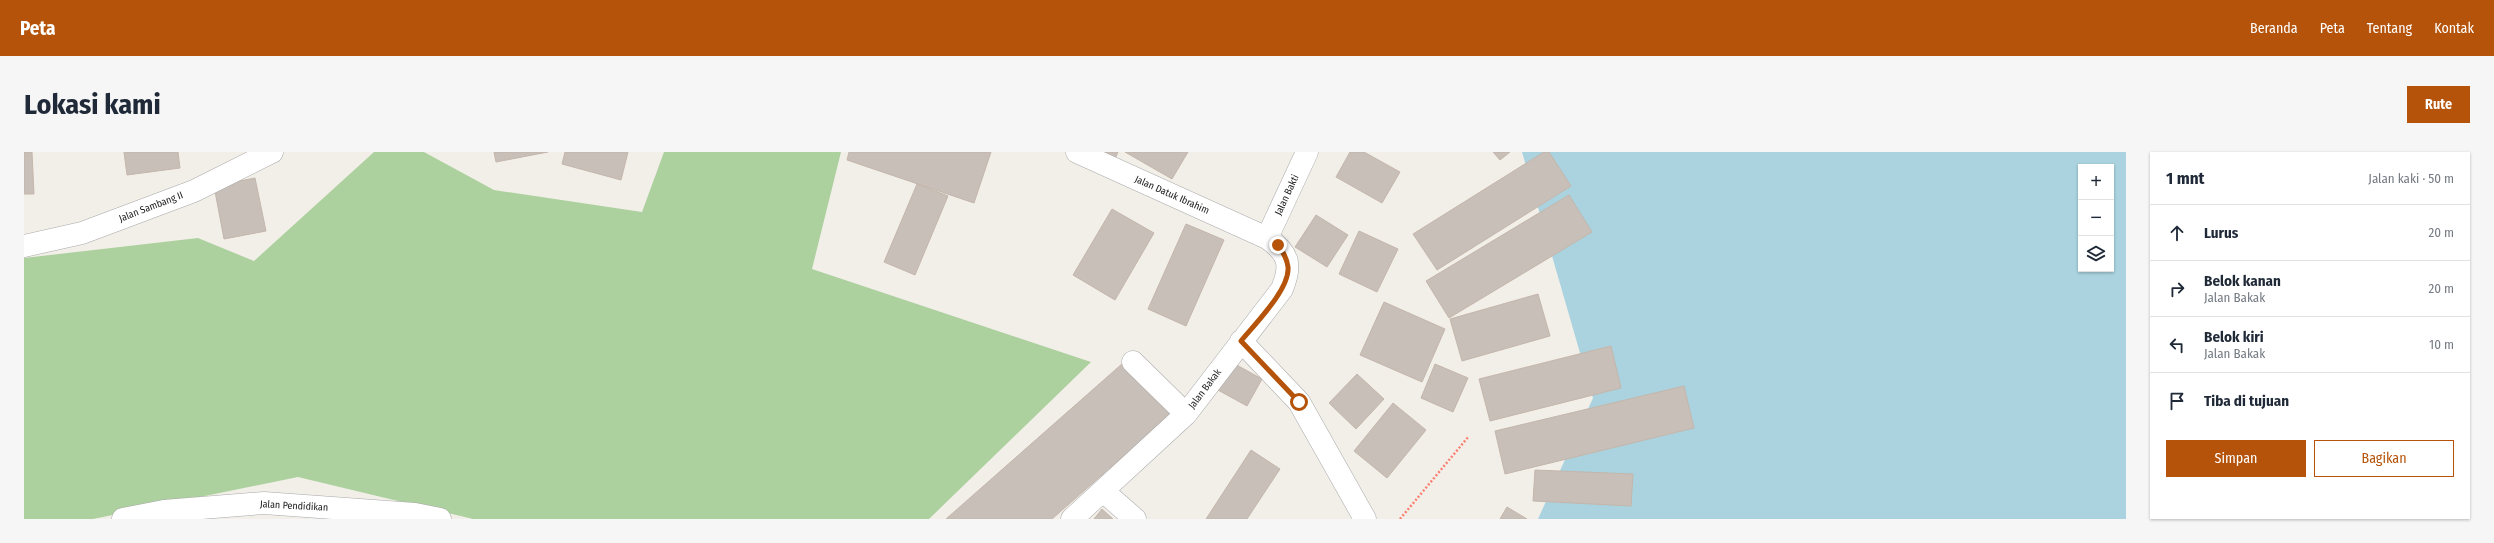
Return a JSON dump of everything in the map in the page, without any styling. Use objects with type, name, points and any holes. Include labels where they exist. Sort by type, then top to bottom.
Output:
[{"type":"street","name":"Jalan Sambang II","points":[[24,246],[82,233],[194,191],[272,152]]},
{"type":"street","name":"Jalan Datuk Ibrahim","points":[[1077,152],[1267,238]]},
{"type":"street","name":"Jalan Bakti","points":[[1267,238],[1306,152]]},
{"type":"street","name":"Jalan Bakak","points":[[1072,519],[1186,414],[1282,289],[1288,275],[1285,256],[1278,245],[1267,238]]},
{"type":"street","points":[[1241,341],[1299,402],[1365,519]]},
{"type":"street","points":[[1133,362],[1186,414]]},
{"type":"street","points":[[1103,491],[1135,519]]},
{"type":"street","name":"Jalan Pendidikan","points":[[123,519],[164,511],[264,503],[415,514],[440,519]]},
{"type":"path","points":[[1400,519],[1470,436]]},
{"type":"green space","points":[[374,152],[424,152],[494,190],[642,212],[664,152],[841,152],[812,269],[1091,362],[929,519],[473,519],[298,477],[93,519],[24,519],[24,258],[198,238],[254,261]]},
{"type":"water","points":[[1522,152],[2126,152],[2126,519],[1538,519],[1593,398]]},
{"type":"building","points":[[24,152],[32,152],[34,194],[24,194]]},
{"type":"building","points":[[124,152],[178,152],[180,168],[127,175]]},
{"type":"building","points":[[494,152],[548,152],[496,162]]},
{"type":"building","points":[[565,152],[628,152],[621,180],[562,164]]},
{"type":"building","points":[[849,152],[991,152],[974,203],[847,160]]},
{"type":"building","points":[[1098,152],[1118,152],[1115,159]]},
{"type":"building","points":[[1125,152],[1188,152],[1172,179]]},
{"type":"building","points":[[1350,152],[1364,152],[1400,172],[1382,203],[1336,177]]},
{"type":"building","points":[[1493,152],[1510,152],[1500,160]]},
{"type":"building","points":[[1544,152],[1549,152],[1571,186],[1437,270],[1413,234]]},
{"type":"building","points":[[255,178],[266,231],[224,239],[214,186]]},
{"type":"building","points":[[917,184],[948,196],[915,275],[884,262]]},
{"type":"building","points":[[1569,195],[1592,232],[1449,318],[1426,281]]},
{"type":"building","points":[[1112,209],[1154,233],[1115,300],[1073,275]]},
{"type":"building","points":[[1316,215],[1348,235],[1327,267],[1295,247]]},
{"type":"building","points":[[1186,224],[1224,240],[1186,326],[1148,309]]},
{"type":"building","points":[[1359,231],[1398,249],[1377,292],[1339,274]]},
{"type":"building","points":[[1538,294],[1550,336],[1462,361],[1450,319]]},
{"type":"building","points":[[1384,302],[1445,329],[1422,382],[1360,355]]},
{"type":"building","points":[[1611,346],[1621,388],[1490,421],[1479,379]]},
{"type":"building","points":[[1123,363],[1170,415],[1052,519],[946,519]]},
{"type":"building","points":[[1233,363],[1262,379],[1247,406],[1218,390]]},
{"type":"building","points":[[1435,364],[1468,378],[1453,412],[1421,398]]},
{"type":"building","points":[[1357,374],[1384,399],[1356,429],[1329,403]]},
{"type":"building","points":[[1684,386],[1694,428],[1505,474],[1495,431]]},
{"type":"building","points":[[1393,403],[1426,430],[1387,478],[1354,451]]},
{"type":"building","points":[[1251,450],[1280,469],[1247,519],[1206,519]]},
{"type":"building","points":[[1535,470],[1633,474],[1631,506],[1533,501]]},
{"type":"building","points":[[1507,507],[1527,519],[1500,519]]},
{"type":"building","points":[[1102,509],[1113,519],[1094,519]]},
{"type":"route","points":[[1278,245],[1285,256],[1288,267],[1288,275],[1282,289],[1241,341],[1299,402]]}]
